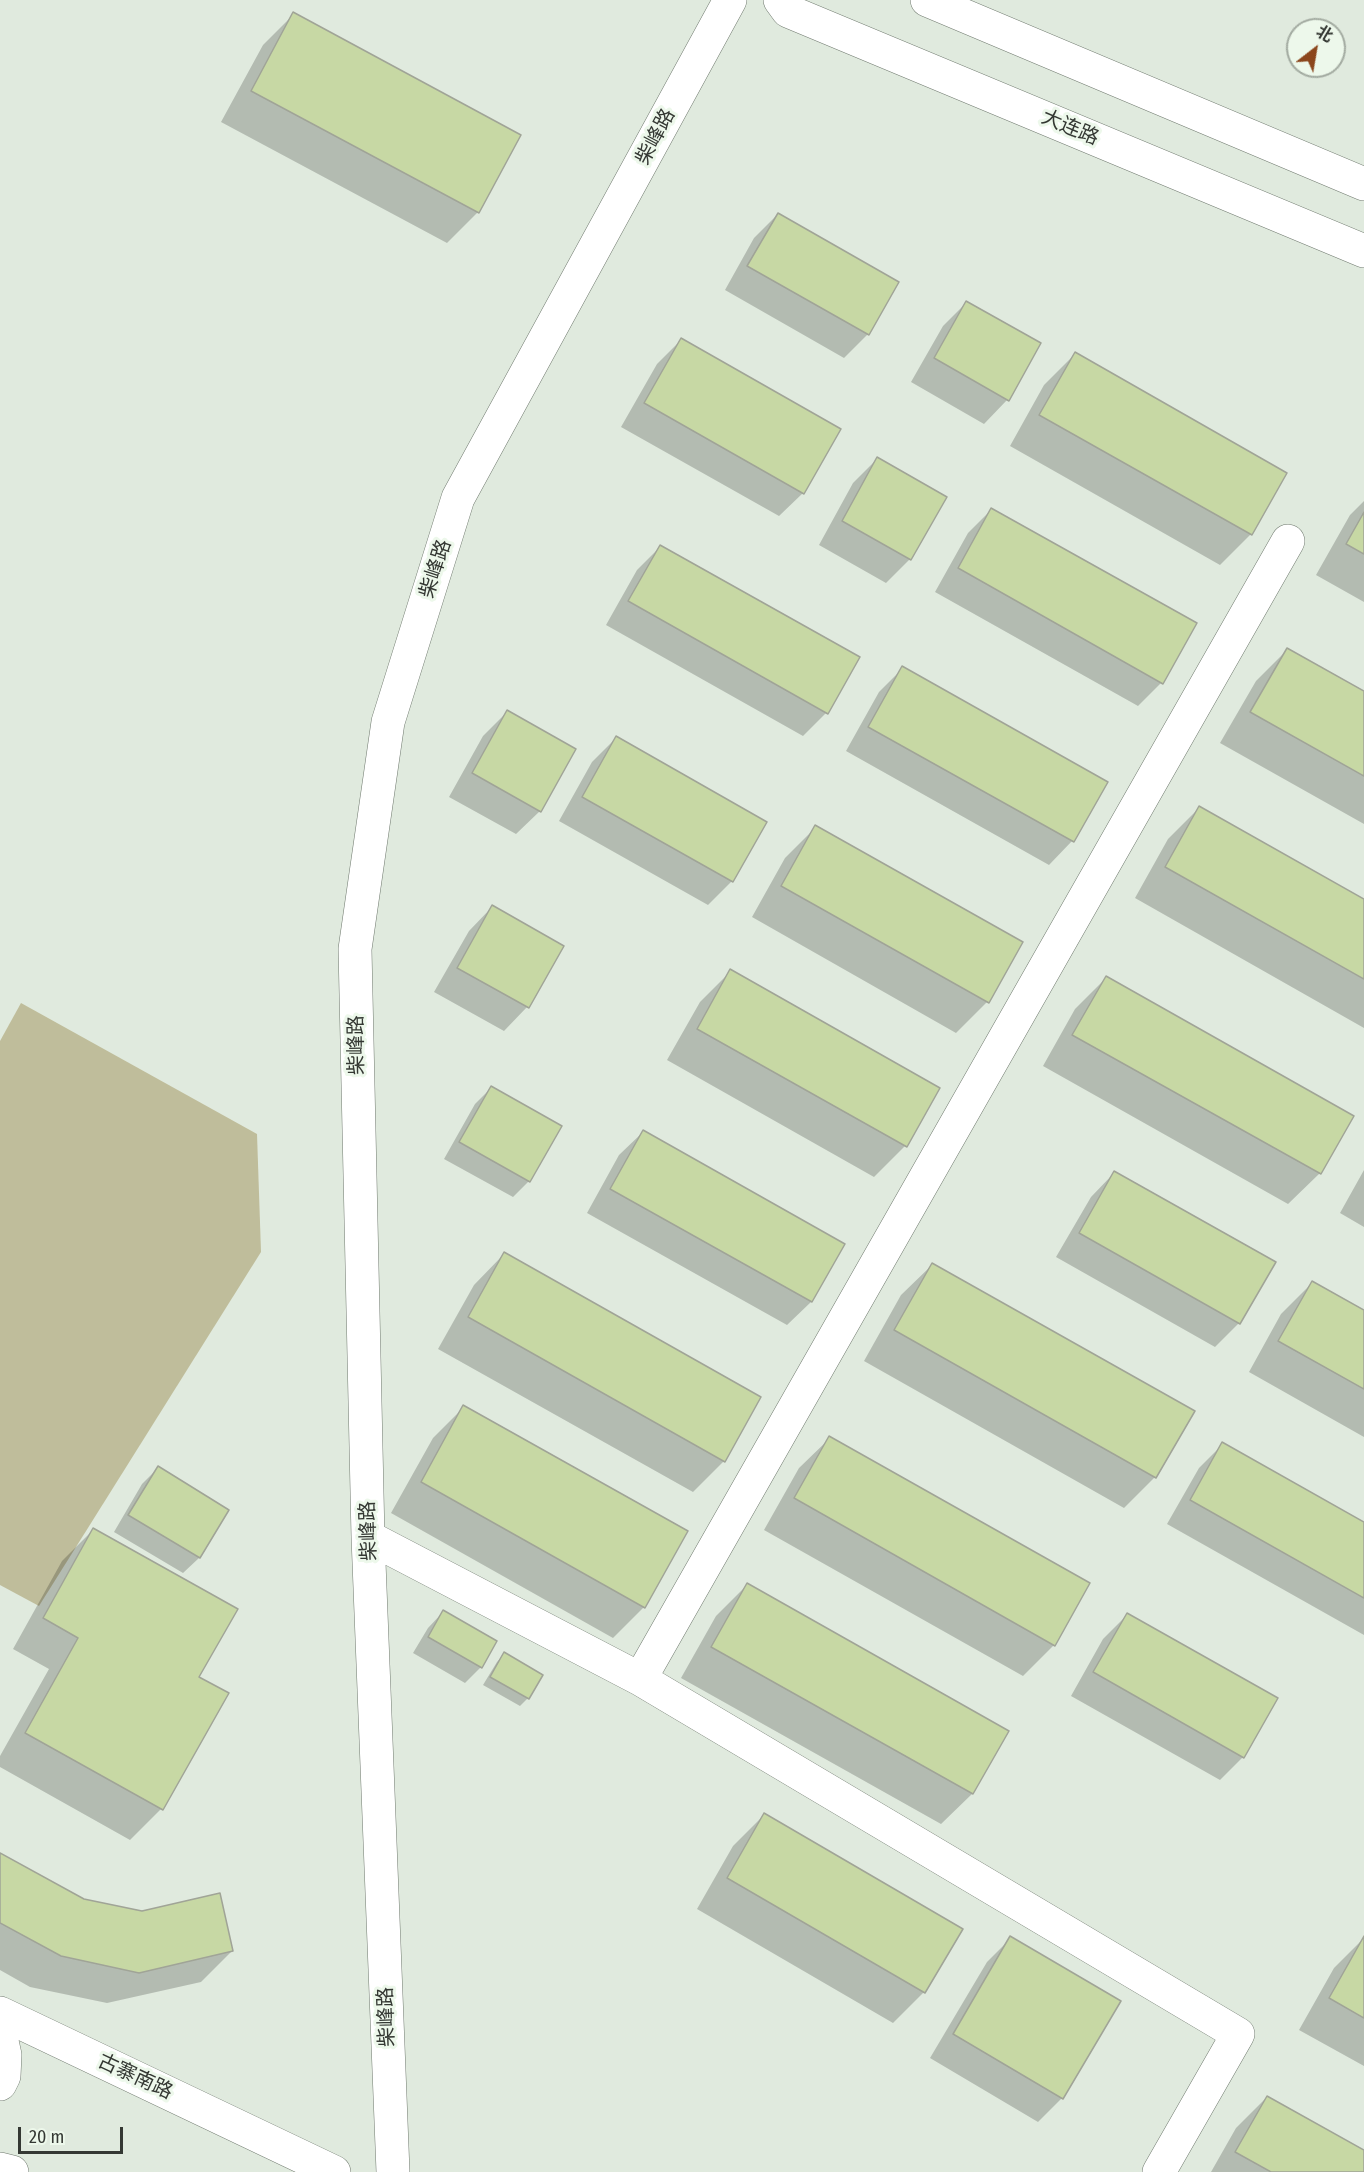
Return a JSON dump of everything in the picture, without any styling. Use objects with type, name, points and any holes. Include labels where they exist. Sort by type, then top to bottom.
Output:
[{"type":"street","name":"柴峰路","points":[[393,2172],[369,1537],[355,949],[388,722],[458,498],[730,0]]},
{"type":"street","name":"大连路","points":[[780,0],[788,11],[1364,251]]},
{"type":"street","points":[[927,0],[1364,184]]},
{"type":"street","points":[[640,1679],[1288,541]]},
{"type":"street","points":[[369,1537],[640,1679],[1238,2034],[1159,2172]]},
{"type":"street","name":"古寨南路","points":[[0,2013],[334,2172]]},
{"type":"street","points":[[0,2032],[5,2055],[4,2076],[0,2084]]},
{"type":"street","points":[[0,2169],[12,2172]]},
{"type":"shaded area","points":[[21,1003],[257,1134],[261,1252],[39,1606],[0,1585],[0,1041]]},
{"type":"building","points":[[293,12],[521,135],[479,213],[251,91]]},
{"type":"building","points":[[778,213],[899,282],[869,335],[747,266]]},
{"type":"building","points":[[966,301],[1041,343],[1009,401],[934,358]]},
{"type":"building","points":[[681,338],[841,429],[804,494],[644,403]]},
{"type":"building","points":[[1075,352],[1287,473],[1252,535],[1039,415]]},
{"type":"building","points":[[877,457],[947,497],[911,560],[842,521]]},
{"type":"building","points":[[991,508],[1197,623],[1163,684],[958,568]]},
{"type":"building","points":[[1364,512],[1364,554],[1346,544]]},
{"type":"building","points":[[660,545],[860,657],[828,714],[628,601]]},
{"type":"building","points":[[1287,648],[1364,691],[1364,776],[1250,712]]},
{"type":"building","points":[[902,666],[1108,782],[1074,842],[868,727]]},
{"type":"building","points":[[507,710],[576,749],[541,812],[472,773]]},
{"type":"building","points":[[616,736],[767,822],[733,882],[582,797]]},
{"type":"building","points":[[1199,806],[1364,899],[1364,979],[1165,867]]},
{"type":"building","points":[[815,825],[1023,942],[989,1003],[781,886]]},
{"type":"building","points":[[492,905],[564,946],[529,1008],[457,968]]},
{"type":"building","points":[[730,969],[940,1088],[907,1147],[697,1029]]},
{"type":"building","points":[[1106,976],[1354,1116],[1321,1174],[1072,1035]]},
{"type":"building","points":[[491,1086],[562,1126],[530,1182],[459,1142]]},
{"type":"building","points":[[643,1130],[845,1244],[812,1302],[610,1189]]},
{"type":"building","points":[[1114,1171],[1276,1262],[1240,1324],[1079,1233]]},
{"type":"building","points":[[504,1252],[761,1397],[725,1462],[468,1317]]},
{"type":"building","points":[[932,1263],[1195,1411],[1156,1478],[894,1330]]},
{"type":"building","points":[[1312,1281],[1364,1310],[1364,1389],[1278,1341]]},
{"type":"building","points":[[463,1405],[688,1531],[645,1608],[421,1482]]},
{"type":"building","points":[[829,1436],[1090,1583],[1055,1646],[794,1498]]},
{"type":"building","points":[[1222,1442],[1364,1522],[1364,1598],[1190,1500]]},
{"type":"building","points":[[158,1466],[229,1510],[200,1558],[128,1515]]},
{"type":"building","points":[[93,1528],[238,1609],[199,1677],[229,1693],[163,1810],[25,1733],[78,1638],[43,1618]]},
{"type":"building","points":[[747,1583],[1009,1731],[973,1794],[711,1647]]},
{"type":"building","points":[[443,1610],[497,1641],[482,1668],[428,1637]]},
{"type":"building","points":[[1127,1613],[1278,1698],[1244,1758],[1093,1672]]},
{"type":"building","points":[[504,1652],[543,1675],[529,1699],[490,1677]]},
{"type":"building","points":[[764,1813],[963,1929],[925,1993],[727,1878]]},
{"type":"building","points":[[0,1853],[84,1899],[142,1911],[220,1893],[233,1951],[139,1973],[61,1956],[0,1923]]},
{"type":"building","points":[[1010,1936],[1121,2001],[1063,2099],[953,2034]]},
{"type":"building","points":[[1364,1936],[1364,2018],[1329,1998]]},
{"type":"building","points":[[1267,2096],[1364,2150],[1364,2172],[1271,2172],[1235,2152]]}]
